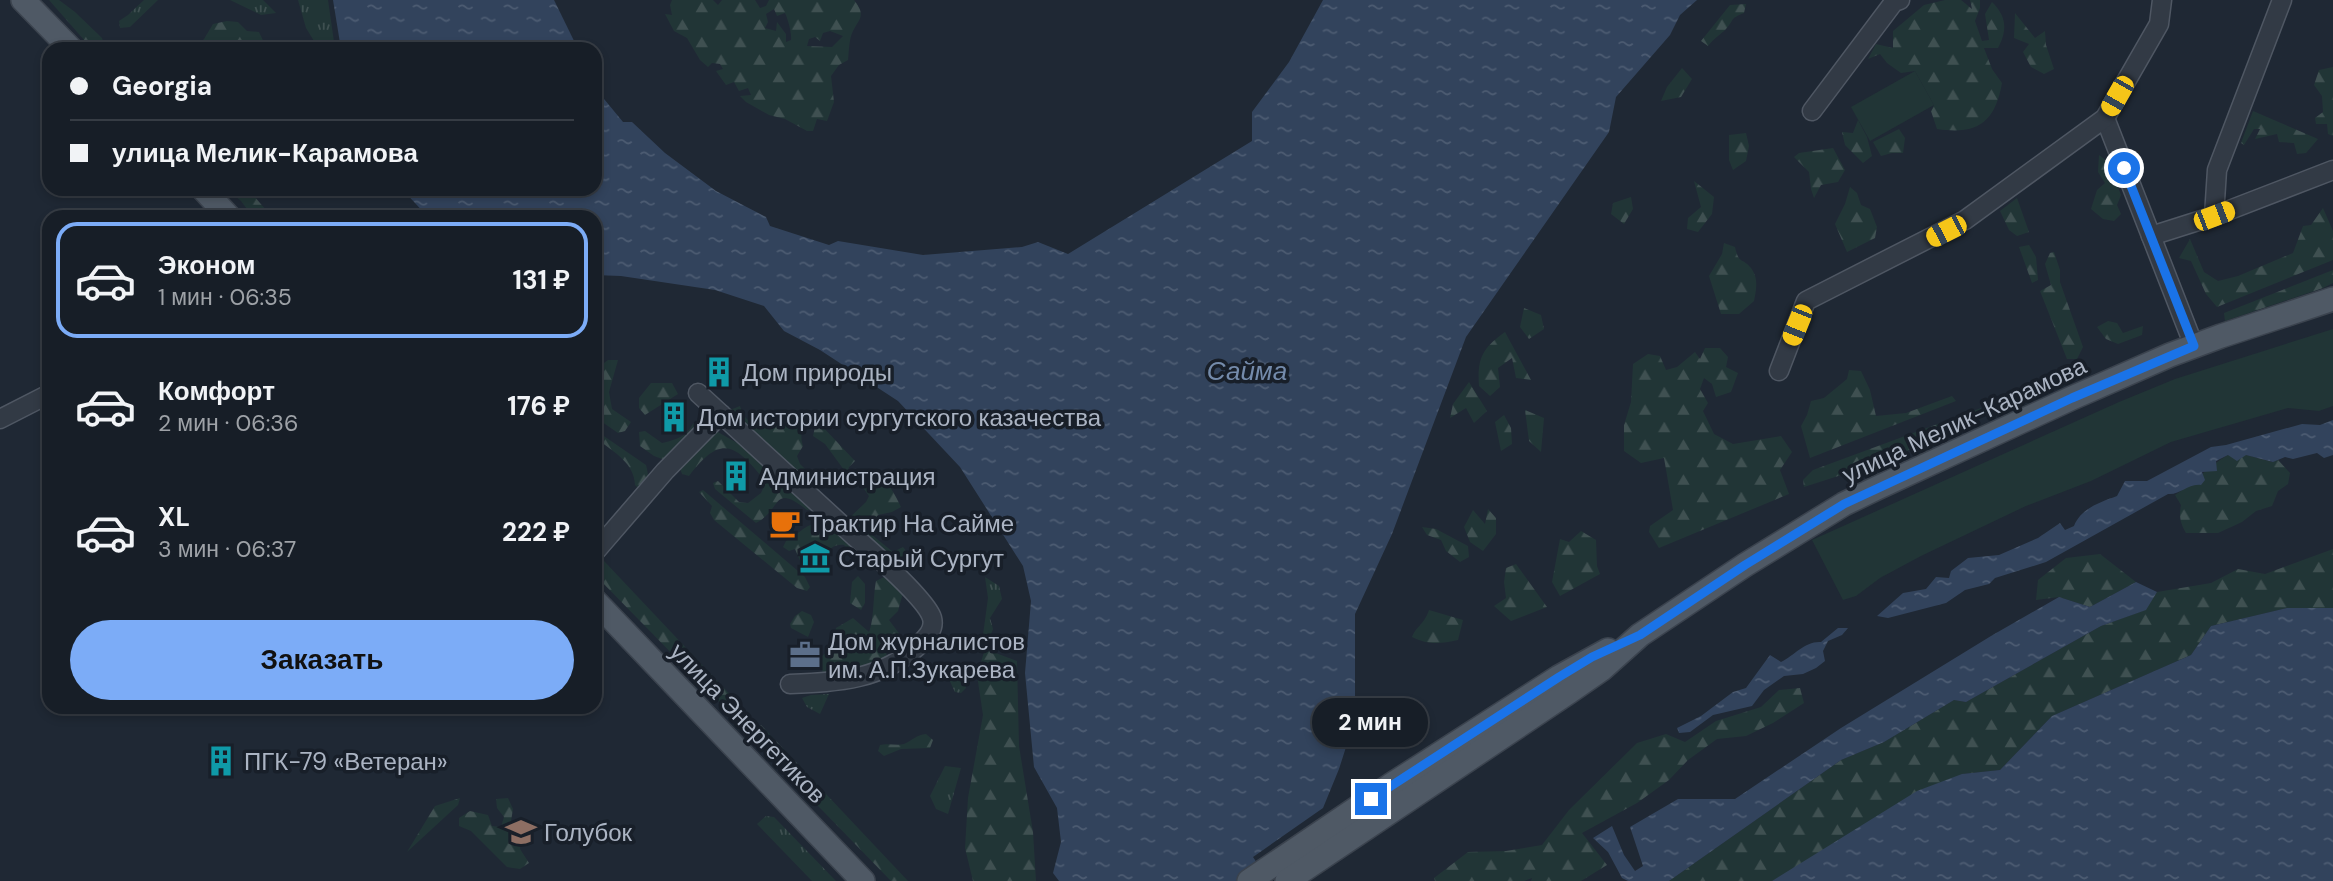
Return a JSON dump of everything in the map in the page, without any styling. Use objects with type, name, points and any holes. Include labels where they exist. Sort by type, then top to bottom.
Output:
[{"type":"main road","points":[[23,0],[64,42]]},
{"type":"main road","points":[[210,196],[222,210]]},
{"type":"main road","name":"улица Мелик-Карамова","points":[[1287,881],[1396,796],[1559,677],[1592,657],[1640,635],[1745,565],[1844,504],[2072,398],[2194,346],[2333,299]]},
{"type":"main road","name":"улица Энергетиков","points":[[602,607],[863,881]]},
{"type":"main road","name":"улица Мелик-Карамова","points":[[1249,881],[1396,796]]},
{"type":"street","points":[[1812,111],[1894,2],[1900,0]]},
{"type":"street","points":[[1779,371],[1806,301],[1965,220],[2105,118],[2158,24],[2162,0]]},
{"type":"street","points":[[2214,216],[2217,170],[2282,0]]},
{"type":"street","points":[[2105,118],[2194,346]]},
{"type":"street","points":[[2151,236],[2214,216],[2333,170]]},
{"type":"street","points":[[698,393],[891,570],[928,608],[932,618],[932,628],[926,638],[906,657],[887,667],[852,680],[790,684]]},
{"type":"street","points":[[0,419],[42,398]]},
{"type":"street","points":[[602,544],[665,471],[721,414]]},
{"type":"green space","points":[[49,0],[59,0],[75,12],[103,42],[86,42]]},
{"type":"green space","points":[[144,0],[158,0],[130,27],[120,28],[119,21]]},
{"type":"green space","points":[[230,0],[263,0],[276,13],[261,15]]},
{"type":"green space","points":[[298,0],[328,0],[334,42],[315,42],[306,28]]},
{"type":"green space","points":[[672,0],[713,0],[718,5],[722,0],[755,0],[760,8],[766,6],[769,0],[854,0],[861,16],[851,37],[848,60],[839,65],[831,76],[834,102],[827,121],[817,119],[813,131],[807,131],[746,102],[740,96],[751,95],[748,88],[739,91],[734,82],[726,85],[716,71],[723,69],[720,64],[712,63],[708,67],[700,60],[687,38],[674,31],[665,14],[672,15]],"holes":[[[774,9],[777,16],[785,13],[791,40],[786,42],[786,34],[777,22],[776,31],[765,28],[768,22],[766,14]],[[830,31],[843,36],[832,47],[807,46],[809,39],[815,37],[820,41],[823,33]]]},
{"type":"green space","points":[[1945,0],[1961,0],[1972,9],[1970,0],[1980,0],[1975,21],[1982,41],[1989,40],[1985,14],[1992,2],[2004,23],[1998,48],[1984,48],[1992,69],[2002,83],[1995,108],[1982,123],[1963,130],[1937,129],[1931,111],[1934,105],[1915,71],[1901,73],[1880,54],[1868,59],[1876,44],[1893,48],[1893,31],[1924,5]]},
{"type":"green space","points":[[1746,4],[1744,13],[1734,18],[1708,46],[1701,41],[1730,5]]},
{"type":"green space","points":[[2015,13],[2035,38],[2045,31],[2046,45],[2054,69],[2044,74],[2031,67],[2023,52],[2029,44],[2014,38]]},
{"type":"green space","points":[[238,22],[247,31],[259,32],[264,42],[202,42],[213,24]]},
{"type":"green space","points":[[2333,67],[2333,136],[2328,134],[2327,124],[2316,124],[2315,118],[2323,112],[2322,96],[2314,85],[2319,70]]},
{"type":"green space","points":[[1682,68],[1692,79],[1681,97],[1661,101],[1667,87]]},
{"type":"green space","points":[[1915,71],[1934,105],[1870,141],[1851,107]]},
{"type":"green space","points":[[2253,111],[2318,139],[2306,153],[2297,154],[2294,143],[2279,142],[2277,134],[2255,139],[2260,129],[2254,129],[2244,145],[2241,143]]},
{"type":"green space","points":[[1858,120],[1867,137],[1872,156],[1863,163],[1845,145],[1842,132],[1853,133]]},
{"type":"green space","points":[[1899,129],[1905,138],[1903,153],[1881,156],[1873,142]]},
{"type":"green space","points":[[1746,133],[1749,146],[1746,161],[1733,170],[1729,160],[1729,135]]},
{"type":"green space","points":[[1833,148],[1845,170],[1838,182],[1821,185],[1814,198],[1809,172],[1794,157],[1799,153]]},
{"type":"green space","points":[[2099,155],[2108,162],[2121,195],[2117,205],[2121,214],[2114,221],[2103,219],[2091,209],[2097,190],[2105,183],[2098,172]]},
{"type":"green space","points":[[1694,181],[1714,197],[1712,214],[1698,232],[1687,229],[1688,218],[1701,207]]},
{"type":"green space","points":[[1850,187],[1857,193],[1861,205],[1870,209],[1877,227],[1875,238],[1847,252],[1835,224]]},
{"type":"green space","points":[[235,196],[254,196],[266,210],[248,210]]},
{"type":"green space","points":[[1631,197],[1633,209],[1624,224],[1611,214],[1613,203]]},
{"type":"green space","points":[[2017,198],[2029,232],[2017,236],[2009,230],[2000,211]]},
{"type":"green space","points":[[2323,208],[2333,231],[2333,260],[2217,307],[2206,294],[2191,261],[2179,258],[2190,239],[2204,272],[2218,281],[2238,276],[2293,253],[2303,226],[2311,225]]},
{"type":"green space","points":[[1724,243],[1735,247],[1739,259],[1751,268],[1755,276],[1754,301],[1739,314],[1721,314],[1709,276],[1722,254]]},
{"type":"green space","points":[[2029,245],[2036,257],[2038,280],[2032,283],[2019,247]]},
{"type":"green space","points":[[2054,252],[2060,270],[2060,282],[2083,347],[2077,359],[2067,359],[2040,291],[2051,285],[2045,264],[2050,253]]},
{"type":"green space","points":[[2333,270],[2333,283],[2323,288],[2225,321],[2224,313]]},
{"type":"green space","points":[[1524,308],[1541,315],[1544,329],[1529,339],[1520,327]]},
{"type":"green space","points":[[2108,321],[2117,323],[2123,333],[2143,326],[2142,335],[2118,344],[2106,339],[2097,327]]},
{"type":"green space","points":[[2333,329],[2333,406],[2319,411],[2288,408],[2171,442],[2091,481],[2026,506],[1921,556],[1880,578],[1856,596],[1843,600],[1812,540],[2175,379]]},
{"type":"green space","points":[[1505,332],[1531,380],[1516,378],[1512,358],[1498,368],[1500,387],[1490,396],[1479,386],[1479,368],[1487,348]]},
{"type":"green space","points":[[1705,348],[1720,348],[1728,357],[1726,367],[1738,373],[1731,392],[1716,397],[1712,384],[1704,378],[1700,389],[1708,403],[1703,411],[1714,434],[1733,444],[1781,436],[1792,452],[1780,470],[1789,494],[1659,548],[1649,532],[1650,526],[1673,510],[1664,458],[1641,463],[1624,451],[1624,425],[1631,402],[1633,364],[1648,354],[1660,356],[1666,370],[1677,367],[1695,352],[1700,359]]},
{"type":"green space","points":[[608,360],[618,360],[609,392],[612,409],[631,422],[625,431],[618,433],[602,422],[602,365]]},
{"type":"green space","points":[[1849,370],[1861,371],[1870,390],[1876,416],[1906,413],[1952,396],[1956,401],[1810,458],[1801,426],[1811,401],[1824,398],[1847,379]]},
{"type":"green space","points":[[2052,380],[2050,390],[2001,412],[1995,405]]},
{"type":"green space","points":[[1469,382],[1487,411],[1474,423],[1466,408],[1450,418],[1453,404]]},
{"type":"green space","points":[[651,383],[672,383],[678,394],[645,415],[639,408],[639,398]]},
{"type":"green space","points":[[740,406],[747,419],[759,426],[782,411],[800,413],[803,446],[797,456],[800,464],[818,482],[813,489],[732,417],[730,410]]},
{"type":"green space","points":[[1981,408],[1982,418],[1882,462],[1804,487],[1803,480],[1813,470]]},
{"type":"green space","points":[[1525,410],[1544,418],[1541,452],[1529,441]]},
{"type":"green space","points":[[1504,415],[1511,428],[1512,444],[1501,451],[1495,422]]},
{"type":"green space","points":[[701,417],[703,424],[665,460],[640,446],[639,432],[645,431],[662,443],[684,435]]},
{"type":"green space","points":[[821,425],[855,461],[847,474],[825,444],[813,436],[815,427]]},
{"type":"green space","points":[[716,431],[748,449],[814,509],[807,510],[788,498],[782,498],[756,523],[715,489],[713,483],[718,481],[739,502],[748,503],[761,493],[766,482],[746,459],[729,449],[711,453],[689,476],[682,474],[679,466]]},
{"type":"green space","points":[[602,435],[646,465],[648,479],[641,491],[635,485],[634,477],[623,460],[602,443]]},
{"type":"green space","points":[[2228,455],[2246,455],[2272,462],[2278,460],[2290,473],[2288,484],[2278,491],[2272,506],[2256,511],[2242,522],[2218,533],[2186,533],[2180,519],[2181,505],[2175,495]]},
{"type":"green space","points":[[858,473],[874,476],[885,482],[897,499],[901,507],[878,515],[868,528],[872,535],[893,552],[903,547],[905,549],[906,568],[898,569],[845,522],[869,496],[854,480]]},
{"type":"green space","points":[[703,490],[805,577],[810,587],[807,591],[797,588],[714,520],[710,513],[712,506],[699,492]]},
{"type":"green space","points":[[1488,509],[1496,518],[1496,534],[1483,551],[1470,542],[1464,527],[1473,510],[1485,524]]},
{"type":"green space","points":[[816,523],[817,531],[825,536],[834,530],[870,558],[870,564],[862,564],[844,545],[838,545],[808,569],[801,563],[795,549],[789,551],[783,547],[786,541]]},
{"type":"green space","points":[[1422,527],[1436,529],[1468,546],[1469,557],[1460,562],[1446,551],[1441,540],[1427,535]]},
{"type":"green space","points":[[1581,531],[1596,540],[1600,574],[1560,596],[1552,582],[1560,539],[1569,542]]},
{"type":"green space","points":[[2333,549],[2333,608],[2287,608],[2211,626],[2191,655],[2052,716],[2000,770],[1962,774],[1772,881],[1669,881],[1841,760],[1884,742],[1954,700],[1966,702],[2101,626],[2145,610],[2157,592],[2211,583],[2238,569],[2265,574]]},
{"type":"green space","points":[[2100,554],[2136,582],[2090,607],[2059,597],[2036,600],[2038,580],[2066,558]]},
{"type":"green space","points":[[602,562],[739,704],[736,711],[731,714],[602,582]]},
{"type":"green space","points":[[1516,564],[1547,607],[1511,621],[1494,606],[1506,598],[1506,568]]},
{"type":"green space","points":[[858,576],[865,584],[865,603],[861,610],[850,603],[852,582]]},
{"type":"green space","points":[[886,576],[903,593],[898,611],[889,620],[901,636],[900,642],[887,648],[886,658],[841,674],[823,674],[820,658],[832,647],[836,628],[853,618],[869,632],[876,581]]},
{"type":"green space","points":[[985,577],[999,586],[1002,599],[990,618],[993,629],[990,637],[983,635],[988,598]]},
{"type":"green space","points":[[1429,610],[1463,620],[1458,640],[1434,643],[1412,637]]},
{"type":"green space","points":[[802,611],[811,615],[814,622],[808,637],[791,628],[790,624]]},
{"type":"green space","points":[[985,649],[1017,661],[1019,746],[1033,832],[1036,881],[973,881],[965,848],[968,798],[983,715],[977,675]]},
{"type":"green space","points":[[962,668],[966,688],[961,693],[955,692],[947,675]]},
{"type":"green space","points":[[1800,688],[1804,703],[1746,736],[1717,739],[1637,803],[1582,833],[1607,865],[1581,881],[1531,881],[1532,878],[1524,881],[1435,881],[1434,878],[1468,852],[1506,851],[1542,845],[1569,810],[1637,743],[1666,734],[1685,742],[1716,721],[1761,707],[1779,690]]},
{"type":"green space","points":[[829,694],[820,714],[807,707],[802,698],[811,695]]},
{"type":"green space","points":[[761,725],[908,881],[891,881],[751,737],[752,729]]},
{"type":"green space","points":[[926,734],[933,740],[930,748],[901,749],[884,756],[878,751],[880,745],[904,744]]},
{"type":"green space","points":[[945,766],[961,768],[948,814],[936,809],[930,796]]},
{"type":"green space","points":[[460,798],[458,805],[407,852],[435,806]]},
{"type":"green space","points":[[508,798],[513,809],[511,821],[522,833],[520,849],[529,863],[520,869],[507,867],[471,831],[459,826],[459,818],[470,811],[488,815],[492,826],[501,827],[504,817],[497,808],[496,799]]},
{"type":"green space","points":[[766,816],[774,817],[836,881],[812,881],[757,824]]},
{"type":"water","points":[[333,0],[554,0],[575,42],[340,42]]},
{"type":"water","name":"Сайма","points":[[1323,0],[1697,0],[1680,15],[1670,35],[1616,97],[1609,132],[1466,337],[1392,534],[1355,614],[1355,719],[1339,769],[1323,808],[1253,857],[1269,881],[1059,881],[1053,873],[1061,842],[1057,808],[1034,767],[1025,673],[1031,601],[1023,566],[960,467],[898,401],[820,350],[784,331],[764,306],[715,290],[602,275],[602,210],[422,210],[408,196],[602,196],[602,96],[623,122],[632,122],[665,153],[716,191],[766,217],[770,226],[829,245],[838,241],[923,255],[1022,247],[1038,242],[1068,254],[1252,141],[1252,112],[1289,62]]},
{"type":"water","points":[[2333,420],[2333,455],[2324,458],[2317,453],[2293,459],[2285,457],[2273,462],[2246,455],[2237,461],[2228,455],[2216,461],[2217,471],[2202,472],[2205,480],[2201,485],[2168,494],[2046,562],[1995,578],[1989,584],[1965,590],[1946,603],[1888,618],[1877,616],[1903,593],[1926,589],[1936,577],[1949,578],[1951,571],[1968,558],[1999,555],[2038,538],[2060,523],[2065,530],[2074,526],[2086,510],[2117,496],[2125,481],[2147,481],[2211,447],[2302,424],[2320,425]]},
{"type":"water","points":[[2136,582],[2157,592],[2146,610],[2101,626],[1966,702],[1954,700],[1884,742],[1841,760],[1669,881],[1628,881],[1622,878],[1608,852],[1593,838],[1612,826],[1624,855],[1635,871],[1643,866],[1630,827],[1678,799],[1735,799],[1841,728],[2059,597],[2090,607]]},
{"type":"water","points":[[2287,608],[2333,608],[2333,881],[1772,881],[1917,791],[1962,774],[2000,770],[2052,716],[2191,655],[2211,626]]},
{"type":"water","points":[[1838,628],[1848,628],[1842,635],[1828,641],[1823,651],[1825,661],[1816,668],[1803,674],[1784,676],[1764,690],[1752,706],[1713,715],[1690,732],[1679,733],[1677,728],[1701,716],[1733,692],[1746,688],[1770,655],[1781,662],[1805,646],[1821,642]]},
{"type":"place","name":"Дом природы","points":[[719,372]]},
{"type":"place","name":"Дом истории сургутского казачества","points":[[674,417]]},
{"type":"place","name":"Администрация","points":[[736,476]]},
{"type":"place","name":"Трактир На Сайме","points":[[785,523]]},
{"type":"place","name":"Старый Сургут","points":[[815,558]]},
{"type":"place","name":"Дом журналистов им. А.П.Зукарева","points":[[805,655]]},
{"type":"place","name":"ПГК-79 «Ветеран»","points":[[221,761]]},
{"type":"place","name":"Голубок","points":[[521,832]]},
{"type":"route","points":[[1371,799],[1559,677],[1592,657],[1640,635],[1745,565],[1844,504],[2072,398],[2194,346],[2124,168]]}]
